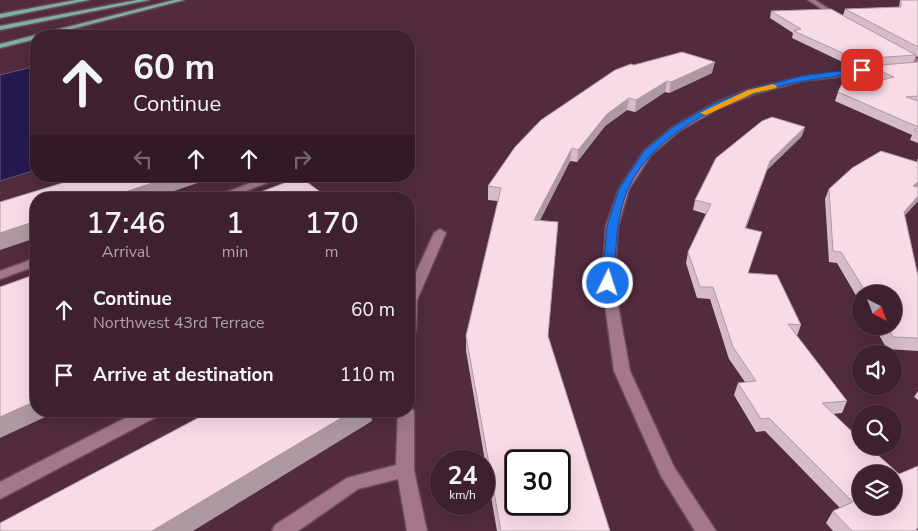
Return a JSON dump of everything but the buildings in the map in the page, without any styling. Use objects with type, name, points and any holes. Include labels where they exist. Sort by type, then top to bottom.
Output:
[{"type":"main road","points":[[36,2],[46,0]]},
{"type":"main road","points":[[0,16],[86,0]]},
{"type":"main road","points":[[0,28],[146,0]]},
{"type":"main road","points":[[61,30],[181,0]]},
{"type":"main road","points":[[0,46],[30,38]]},
{"type":"street","points":[[811,0],[847,23]]},
{"type":"street","points":[[894,49],[918,62]]},
{"type":"street","points":[[909,68],[918,67]]},
{"type":"street","points":[[706,531],[667,471],[622,371],[608,283],[612,226],[624,189],[647,153],[676,128],[716,106],[751,92],[802,79],[862,70],[890,69]]},
{"type":"street","points":[[233,192],[260,182]]},
{"type":"street","points":[[415,287],[440,233]]},
{"type":"street","points":[[0,275],[30,264]]},
{"type":"street","points":[[0,491],[142,417]]},
{"type":"street","points":[[406,417],[405,470],[417,531]]},
{"type":"street","points":[[282,531],[353,483],[405,470]]},
{"type":"shaded area","points":[[30,68],[30,172],[0,181],[0,75]]},
{"type":"slow traffic","points":[[704,113],[751,92],[773,86]]},
{"type":"route","points":[[608,283],[612,226],[624,189],[647,153],[676,128],[716,106],[751,92],[802,79],[862,70]]}]
